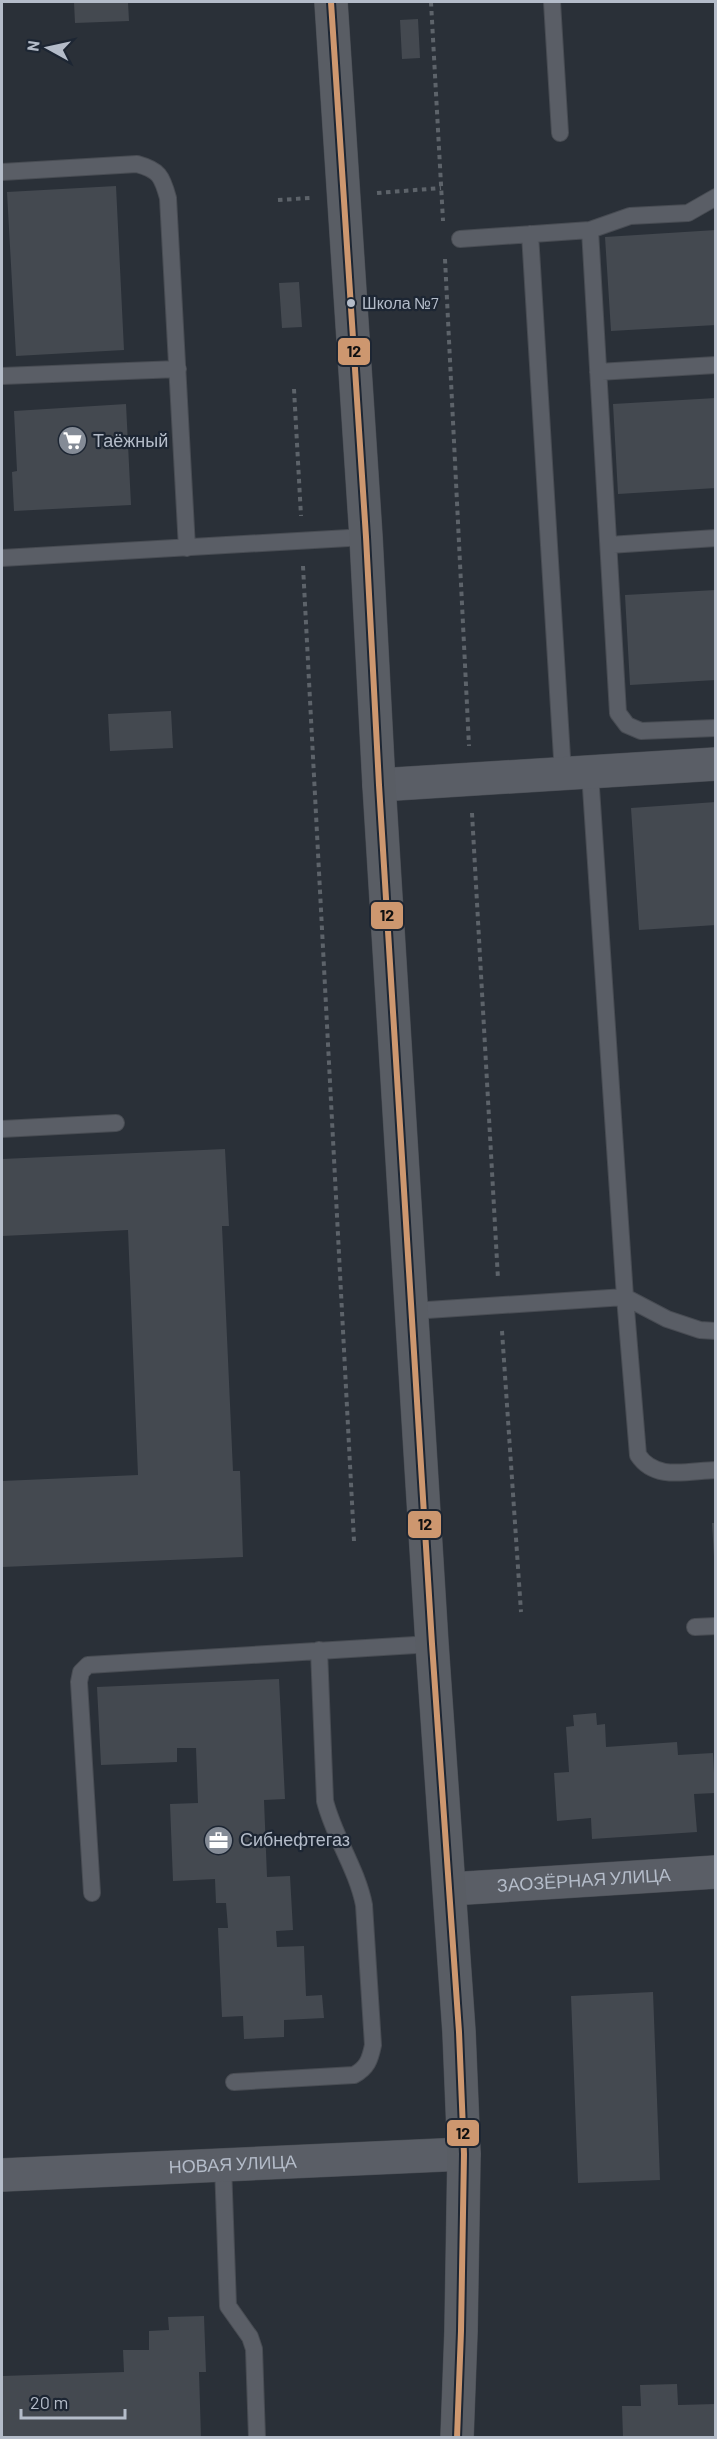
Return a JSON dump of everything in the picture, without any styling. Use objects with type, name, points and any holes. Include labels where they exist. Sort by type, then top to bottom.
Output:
[{"type":"street","points":[[331,2],[366,537],[432,1644],[450,1889],[464,2154],[457,2438]]},
{"type":"street","points":[[379,784],[716,764]]},
{"type":"street","name":"ЗАОЗЁРНАЯ УЛИЦА","points":[[450,1889],[716,1872]]},
{"type":"street","name":"НОВАЯ УЛИЦА","points":[[2,2175],[464,2154]]},
{"type":"lane","points":[[552,2],[560,133]]},
{"type":"lane","points":[[2,172],[137,164],[153,169],[162,179],[168,198],[187,548]]},
{"type":"lane","points":[[460,239],[590,230],[630,216],[688,213],[716,197]]},
{"type":"lane","points":[[590,230],[618,713],[627,725],[640,731],[716,728]]},
{"type":"lane","points":[[530,234],[638,1455],[644,1465],[653,1471],[716,1470]]},
{"type":"lane","points":[[598,372],[716,365]]},
{"type":"lane","points":[[2,376],[178,369]]},
{"type":"lane","points":[[2,558],[366,537]]},
{"type":"lane","points":[[609,545],[716,538]]},
{"type":"lane","points":[[2,1129],[116,1123]]},
{"type":"lane","points":[[412,1311],[625,1296],[667,1319],[699,1330],[716,1331]]},
{"type":"lane","points":[[695,1627],[716,1626]]},
{"type":"lane","points":[[92,1893],[79,1682],[81,1672],[88,1665],[432,1644]]},
{"type":"lane","points":[[234,2082],[354,2075],[364,2070],[370,2060],[373,2045],[361,1888],[330,1818],[326,1801],[319,1650]]},
{"type":"lane","points":[[223,2165],[228,2306],[250,2337],[254,2349],[257,2438]]},
{"type":"path","points":[[294,389],[354,1541]]},
{"type":"building","points":[[74,2],[128,2],[129,21],[75,23]]},
{"type":"building","points":[[418,19],[420,58],[402,59],[400,20]]},
{"type":"building","points":[[116,186],[124,350],[16,356],[7,192]]},
{"type":"building","points":[[716,230],[716,325],[611,331],[605,237]]},
{"type":"building","points":[[299,282],[302,327],[282,328],[279,283]]},
{"type":"building","points":[[716,398],[716,488],[618,494],[613,404]]},
{"type":"building","name":"Таёжный","points":[[126,404],[131,505],[14,511],[12,472],[17,471],[14,411]]},
{"type":"building","points":[[716,590],[716,680],[630,685],[625,595]]},
{"type":"building","points":[[171,711],[173,748],[110,751],[108,714]]},
{"type":"building","points":[[716,802],[716,925],[639,930],[631,808]]},
{"type":"building","points":[[225,1149],[229,1226],[222,1226],[233,1471],[240,1471],[243,1557],[2,1567],[2,1481],[138,1475],[128,1230],[2,1236],[2,1159]]},
{"type":"building","points":[[712,1523],[716,1523],[716,1557],[714,1557]]},
{"type":"building","name":"Сибнефтегаз","points":[[279,1679],[285,1799],[264,1800],[267,1877],[290,1876],[293,1930],[276,1931],[277,1947],[304,1946],[306,1996],[322,1995],[324,2018],[284,2020],[284,2037],[244,2039],[243,2016],[222,2017],[218,1928],[228,1928],[226,1903],[216,1903],[215,1879],[173,1881],[170,1804],[198,1803],[196,1748],[177,1748],[177,1762],[101,1765],[97,1687]]},
{"type":"building","points":[[596,1713],[597,1725],[605,1724],[606,1747],[677,1742],[678,1755],[713,1753],[715,1793],[694,1794],[697,1832],[592,1839],[591,1818],[557,1821],[554,1773],[569,1772],[566,1727],[574,1726],[573,1715]]},
{"type":"building","points":[[653,1992],[660,2180],[578,2183],[571,1996]]},
{"type":"building","points":[[204,2316],[206,2372],[199,2372],[201,2438],[2,2438],[2,2376],[124,2372],[123,2350],[149,2350],[149,2331],[169,2330],[168,2317]]},
{"type":"building","points":[[677,2384],[678,2405],[716,2404],[716,2438],[623,2438],[622,2406],[641,2406],[640,2385]]},
{"type":"transit line","name":"12","points":[[331,2],[366,537],[432,1644],[459,2032],[464,2154],[457,2438]]},
{"type":"place","name":"Школа №7","points":[[351,303]]},
{"type":"place","name":"Таёжный","points":[[72,441]]},
{"type":"place","name":"Сибнефтегаз","points":[[219,1840]]}]
